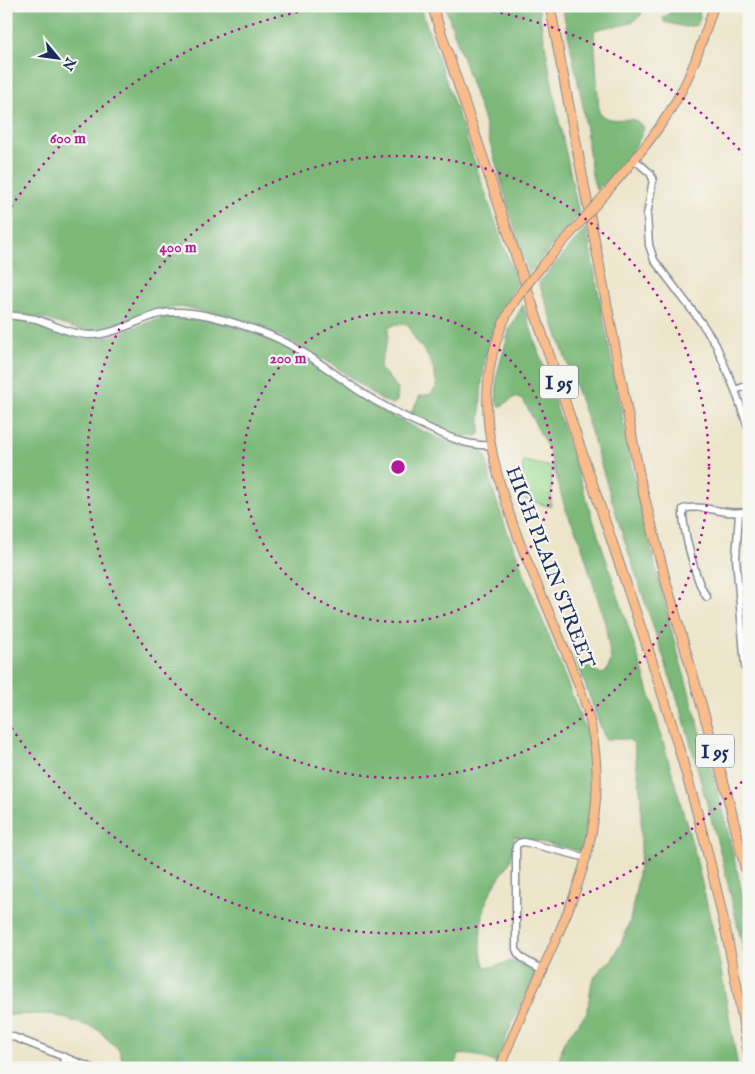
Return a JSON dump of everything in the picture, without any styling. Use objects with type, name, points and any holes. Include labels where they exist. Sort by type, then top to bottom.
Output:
[{"type":"highway","name":"I 95","points":[[432,6],[683,759],[722,914],[739,997],[749,1059]]},
{"type":"highway","name":"I 95","points":[[550,6],[643,491],[662,569],[728,799],[749,883]]},
{"type":"main road","name":"HIGH PLAIN STREET","points":[[500,1068],[516,1027],[571,906],[587,858],[594,819],[598,778],[591,722],[583,697],[508,508],[496,471],[487,408],[489,372],[498,337],[510,309],[521,292],[635,160],[660,128],[682,91],[697,56],[714,6]]},
{"type":"street","points":[[635,160],[647,170],[653,179],[647,215],[649,245],[654,260],[716,345],[749,430]]},
{"type":"street","points":[[6,315],[36,319],[89,335],[103,333],[159,314],[174,312],[191,313],[223,320],[259,330],[297,349],[368,396],[419,424],[462,442],[482,446],[491,445]]},
{"type":"street","points":[[735,390],[749,385]]},
{"type":"street","points":[[707,596],[699,582],[685,527],[683,509],[700,507],[728,513],[749,511]]},
{"type":"street","points":[[739,513],[737,563],[745,667],[749,677]]},
{"type":"street","points":[[543,970],[523,958],[516,949],[516,846],[524,842],[587,858]]},
{"type":"street","points":[[6,1034],[92,1068]]},
{"type":"street","points":[[61,1068],[65,1057]]},
{"type":"green space","points":[[6,6],[420,6],[517,284],[500,314],[488,346],[481,389],[480,434],[474,437],[466,437],[445,431],[410,414],[420,396],[431,394],[437,386],[431,362],[412,334],[409,325],[395,324],[388,329],[388,338],[381,363],[380,368],[398,388],[397,401],[393,404],[381,400],[335,366],[280,336],[259,327],[186,307],[167,308],[98,331],[77,329],[42,318],[6,312]]},
{"type":"green space","points":[[445,6],[538,6],[559,121],[579,214],[528,274],[482,115]]},
{"type":"green space","points":[[562,6],[639,6],[642,14],[630,23],[594,31],[599,112],[602,116],[610,119],[634,120],[644,127],[637,143],[624,162],[596,190],[592,175],[582,101]]},
{"type":"green space","points":[[673,6],[694,6],[699,9],[700,17],[697,25],[685,27],[664,22],[663,18],[670,13]]},
{"type":"green space","points":[[586,228],[637,492],[672,633],[722,806],[744,901],[749,924],[749,975],[723,862],[683,716],[622,533],[587,419],[539,283]]},
{"type":"green space","points":[[523,305],[644,675],[694,850],[716,942],[738,1068],[564,1068],[559,1060],[564,1041],[587,1013],[592,981],[602,967],[612,960],[630,921],[641,851],[641,798],[634,743],[627,739],[605,739],[574,654],[593,670],[602,674],[607,671],[611,660],[605,623],[580,540],[565,508],[549,451],[524,401],[515,397],[500,407],[496,403],[497,374],[510,328]]},
{"type":"green space","points":[[174,316],[192,317],[226,324],[276,342],[315,364],[361,398],[387,413],[441,439],[481,451],[486,457],[493,491],[505,525],[588,736],[592,772],[592,800],[583,852],[514,836],[511,859],[495,884],[485,906],[480,937],[485,967],[517,961],[537,971],[496,1063],[478,1056],[459,1055],[456,1068],[128,1068],[124,1064],[119,1050],[97,1029],[51,1014],[6,1015],[6,318],[37,324],[71,337],[93,339],[103,338]]},
{"type":"green space","points":[[523,461],[552,467],[551,507],[522,498]]},
{"type":"waterway","points":[[6,855],[19,854],[38,896],[63,913],[86,913],[96,940],[125,971],[148,1018],[173,1034],[188,1064],[200,1068]]},
{"type":"waterway","points":[[225,1068],[223,1065],[231,1060],[266,1053],[292,1068]]},
{"type":"waterway","points":[[672,1068],[676,1063],[687,1066],[687,1068]]}]
